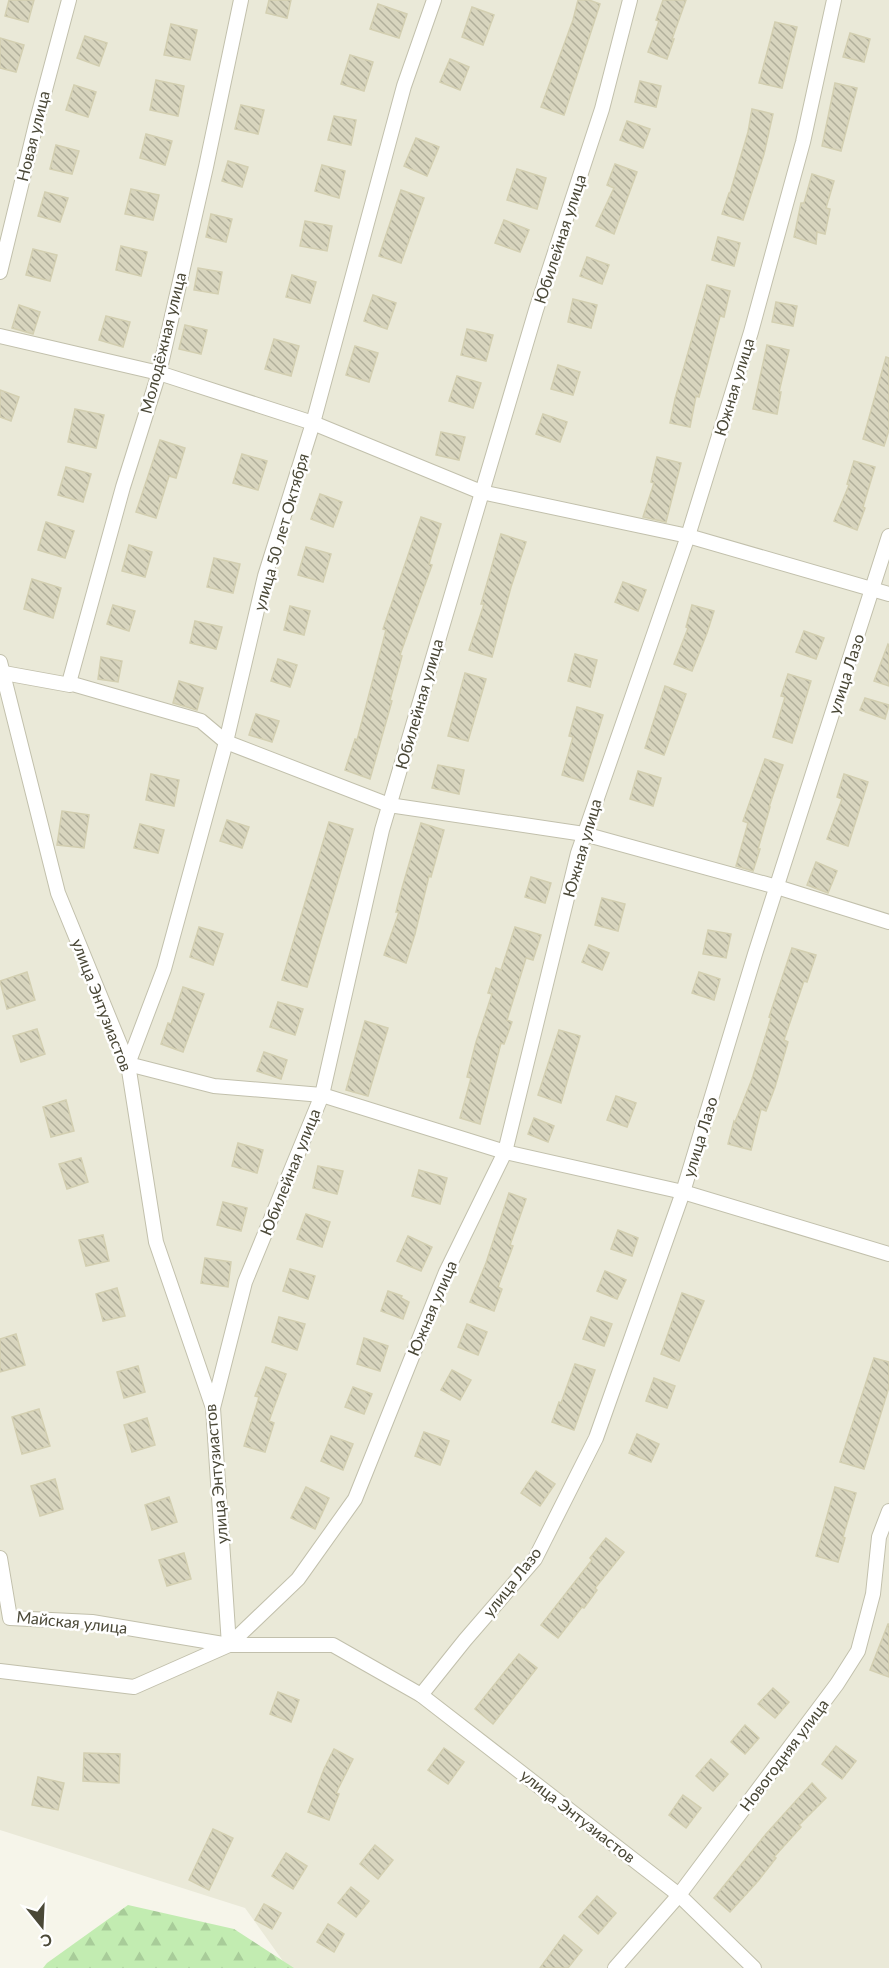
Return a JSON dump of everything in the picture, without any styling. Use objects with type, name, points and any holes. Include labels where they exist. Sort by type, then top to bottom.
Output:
[{"type":"street","name":"Новая улица","points":[[0,272],[69,0]]},
{"type":"street","name":"Молодёжная улица","points":[[69,683],[123,487],[159,373],[241,0]]},
{"type":"street","name":"улица 50 лет Октября","points":[[128,1064],[164,969],[226,742],[265,576],[313,423],[404,87],[434,0]]},
{"type":"street","name":"Юбилейная улица","points":[[213,1408],[245,1282],[322,1095],[389,805],[536,310],[602,110],[630,0]]},
{"type":"street","name":"Южная улица","points":[[229,1645],[298,1579],[355,1499],[446,1272],[505,1152],[584,834],[688,536],[750,332],[800,153],[834,0]]},
{"type":"street","points":[[0,336],[159,373],[313,423],[481,492],[688,536],[889,594]]},
{"type":"street","name":"улица Лазо","points":[[422,1695],[465,1640],[535,1558],[596,1438],[683,1192],[889,536]]},
{"type":"street","points":[[2,668],[70,685],[69,683],[201,721],[226,742],[389,805],[584,834],[777,887],[889,922]]},
{"type":"street","name":"улица Энтузиастов","points":[[2,668],[58,893],[128,1064],[156,1242],[213,1408],[229,1645],[333,1645],[422,1695],[679,1895],[754,1968]]},
{"type":"street","points":[[128,1064],[214,1086],[322,1095],[505,1152],[683,1192],[889,1254]]},
{"type":"street","name":"Новогодняя улица","points":[[615,1968],[679,1895],[837,1684],[858,1651],[873,1594],[879,1537],[889,1511]]},
{"type":"street","name":"Майская улица","points":[[0,1558],[10,1618],[93,1622],[229,1645]]},
{"type":"street","points":[[0,1671],[134,1687],[229,1645]]},
{"type":"shaded area","points":[[0,0],[889,0],[889,1968],[288,1968],[245,1908],[0,1830]]},
{"type":"green space","points":[[128,1905],[234,1929],[294,1968],[43,1968]]},
{"type":"building","points":[[9,0],[34,0],[28,22],[5,16]]},
{"type":"building","points":[[269,0],[291,0],[287,18],[266,13]]},
{"type":"building","points":[[578,0],[589,0],[600,4],[564,115],[541,107],[573,20]]},
{"type":"building","points":[[663,0],[686,0],[667,59],[648,52],[659,21],[656,20]]},
{"type":"building","points":[[378,4],[407,14],[399,38],[370,29]]},
{"type":"building","points":[[472,7],[494,15],[483,45],[462,37]]},
{"type":"building","points":[[775,22],[797,27],[782,88],[759,83]]},
{"type":"building","points":[[171,24],[197,30],[190,60],[164,55]]},
{"type":"building","points":[[850,33],[870,39],[864,62],[843,57]]},
{"type":"building","points":[[85,36],[107,43],[99,66],[77,58]]},
{"type":"building","points":[[0,38],[24,45],[16,72],[0,68]]},
{"type":"building","points":[[350,55],[373,62],[364,91],[341,84]]},
{"type":"building","points":[[450,59],[469,67],[460,90],[440,82]]},
{"type":"building","points":[[156,80],[184,86],[178,116],[150,110]]},
{"type":"building","points":[[640,81],[661,86],[656,107],[635,102]]},
{"type":"building","points":[[835,83],[857,88],[841,151],[822,146]]},
{"type":"building","points":[[74,85],[96,92],[88,117],[66,110]]},
{"type":"building","points":[[241,105],[264,110],[258,134],[235,129]]},
{"type":"building","points":[[752,109],[773,114],[764,154],[743,220],[722,214],[748,132]]},
{"type":"building","points":[[334,116],[356,120],[351,145],[328,140]]},
{"type":"building","points":[[627,121],[650,129],[643,148],[620,140]]},
{"type":"building","points":[[146,134],[172,141],[165,165],[140,158]]},
{"type":"building","points":[[416,138],[439,147],[427,176],[404,166]]},
{"type":"building","points":[[56,145],[79,151],[72,174],[50,169]]},
{"type":"building","points":[[228,161],[248,167],[242,187],[222,181]]},
{"type":"building","points":[[615,164],[637,172],[614,234],[596,226],[614,188],[607,185]]},
{"type":"building","points":[[322,165],[345,171],[339,198],[315,191]]},
{"type":"building","points":[[517,169],[546,178],[537,209],[507,200]]},
{"type":"building","points":[[812,174],[834,181],[826,208],[830,209],[825,234],[817,232],[816,244],[794,237],[801,203],[804,203]]},
{"type":"building","points":[[131,189],[159,195],[153,220],[125,214]]},
{"type":"building","points":[[401,190],[424,198],[401,263],[379,256]]},
{"type":"building","points":[[45,192],[68,198],[60,222],[38,216]]},
{"type":"building","points":[[211,214],[232,219],[226,242],[206,237]]},
{"type":"building","points":[[504,220],[529,230],[520,252],[495,243]]},
{"type":"building","points":[[305,221],[332,226],[327,251],[300,246]]},
{"type":"building","points":[[718,237],[740,243],[734,266],[712,260]]},
{"type":"building","points":[[121,246],[147,252],[141,276],[116,270]]},
{"type":"building","points":[[33,249],[57,255],[50,281],[26,275]]},
{"type":"building","points":[[587,257],[609,265],[602,284],[580,276]]},
{"type":"building","points":[[198,268],[222,272],[218,294],[194,290]]},
{"type":"building","points":[[292,275],[316,282],[310,303],[286,297]]},
{"type":"building","points":[[707,285],[730,291],[724,317],[720,316],[699,397],[696,396],[690,427],[670,423]]},
{"type":"building","points":[[373,295],[396,303],[387,329],[364,321]]},
{"type":"building","points":[[573,299],[597,305],[591,328],[568,322]]},
{"type":"building","points":[[776,302],[797,306],[793,326],[772,322]]},
{"type":"building","points":[[19,305],[40,312],[33,334],[12,328]]},
{"type":"building","points":[[106,316],[130,322],[123,347],[99,340]]},
{"type":"building","points":[[185,325],[207,330],[201,354],[179,349]]},
{"type":"building","points":[[467,329],[493,335],[486,361],[461,355]]},
{"type":"building","points":[[274,339],[299,346],[291,376],[265,369]]},
{"type":"building","points":[[767,345],[789,350],[779,392],[781,392],[777,414],[753,409]]},
{"type":"building","points":[[355,346],[378,353],[369,382],[346,375]]},
{"type":"building","points":[[886,357],[889,358],[889,430],[884,446],[863,439]]},
{"type":"building","points":[[558,365],[580,372],[573,395],[551,389]]},
{"type":"building","points":[[457,376],[481,383],[473,408],[449,401]]},
{"type":"building","points":[[0,390],[19,397],[11,421],[0,417]]},
{"type":"building","points":[[75,409],[104,415],[96,448],[68,442]]},
{"type":"building","points":[[543,414],[567,422],[560,442],[536,434]]},
{"type":"building","points":[[441,432],[465,437],[459,460],[436,455]]},
{"type":"building","points":[[160,440],[185,448],[176,478],[169,476],[156,518],[136,512]]},
{"type":"building","points":[[242,454],[267,461],[258,490],[233,483]]},
{"type":"building","points":[[657,457],[681,463],[666,522],[643,517],[654,483],[651,482]]},
{"type":"building","points":[[854,461],[875,467],[857,530],[834,521],[849,485],[847,484]]},
{"type":"building","points":[[66,467],[91,474],[83,502],[58,495]]},
{"type":"building","points":[[320,494],[342,502],[333,527],[311,519]]},
{"type":"building","points":[[421,517],[441,524],[429,564],[432,565],[400,655],[402,656],[390,700],[392,701],[370,779],[345,770],[355,739],[357,740],[386,630],[383,629]]},
{"type":"building","points":[[46,522],[74,531],[65,558],[38,550]]},
{"type":"building","points":[[501,534],[526,542],[492,657],[469,650],[484,604],[481,604]]},
{"type":"building","points":[[129,545],[152,552],[145,577],[122,571]]},
{"type":"building","points":[[306,547],[331,554],[323,582],[298,575]]},
{"type":"building","points":[[214,558],[240,564],[233,593],[207,587]]},
{"type":"building","points":[[32,579],[61,588],[53,618],[24,609]]},
{"type":"building","points":[[623,582],[646,590],[638,611],[615,602]]},
{"type":"building","points":[[113,605],[135,611],[129,631],[107,624]]},
{"type":"building","points":[[692,605],[714,611],[692,671],[674,664],[688,628],[686,627]]},
{"type":"building","points":[[290,606],[310,611],[304,635],[284,630]]},
{"type":"building","points":[[195,621],[222,627],[216,649],[190,643]]},
{"type":"building","points":[[804,631],[824,638],[816,659],[796,652]]},
{"type":"building","points":[[889,645],[889,686],[874,681]]},
{"type":"building","points":[[575,654],[597,660],[590,687],[568,681]]},
{"type":"building","points":[[101,657],[122,661],[118,682],[98,679]]},
{"type":"building","points":[[278,659],[297,665],[290,687],[271,681]]},
{"type":"building","points":[[465,673],[486,679],[468,741],[448,736]]},
{"type":"building","points":[[788,674],[811,681],[792,743],[773,737],[785,697],[781,696]]},
{"type":"building","points":[[179,681],[203,688],[197,710],[173,703]]},
{"type":"building","points":[[665,686],[686,694],[664,755],[645,748]]},
{"type":"building","points":[[865,698],[889,705],[885,719],[860,710]]},
{"type":"building","points":[[577,707],[603,715],[583,781],[562,775],[573,737],[569,736]]},
{"type":"building","points":[[256,714],[279,721],[272,742],[249,735]]},
{"type":"building","points":[[765,759],[783,765],[769,807],[753,871],[736,866],[748,823],[743,821]]},
{"type":"building","points":[[438,765],[464,770],[459,794],[432,788]]},
{"type":"building","points":[[638,771],[661,778],[653,806],[630,799]]},
{"type":"building","points":[[151,774],[179,780],[174,806],[146,800]]},
{"type":"building","points":[[844,774],[868,782],[848,846],[827,839],[842,799],[837,797]]},
{"type":"building","points":[[62,811],[89,815],[84,848],[57,845]]},
{"type":"building","points":[[227,820],[249,827],[242,848],[220,841]]},
{"type":"building","points":[[329,822],[353,829],[307,987],[282,980]]},
{"type":"building","points":[[421,823],[444,830],[406,963],[384,955],[399,912],[396,912]]},
{"type":"building","points":[[140,824],[164,830],[158,853],[134,848]]},
{"type":"building","points":[[816,862],[837,871],[828,893],[807,885]]},
{"type":"building","points":[[531,877],[551,883],[545,903],[525,897]]},
{"type":"building","points":[[602,898],[625,904],[618,931],[595,925]]},
{"type":"building","points":[[199,927],[223,934],[213,965],[190,957]]},
{"type":"building","points":[[515,927],[541,935],[533,960],[526,958],[507,1020],[512,1022],[504,1044],[501,1043],[480,1124],[460,1118],[471,1078],[467,1077],[492,994],[488,993],[496,968],[501,970]]},
{"type":"building","points":[[708,930],[731,934],[726,958],[703,954]]},
{"type":"building","points":[[589,945],[609,953],[602,970],[582,962]]},
{"type":"building","points":[[792,948],[816,955],[807,982],[804,981],[784,1040],[788,1042],[775,1087],[766,1111],[761,1109],[751,1150],[728,1144],[734,1121],[752,1079],[771,1018],[769,1017]]},
{"type":"building","points":[[27,972],[35,1000],[7,1009],[0,981]]},
{"type":"building","points":[[699,972],[720,979],[714,1000],[692,993]]},
{"type":"building","points":[[183,987],[204,994],[183,1052],[161,1044],[168,1023],[171,1024]]},
{"type":"building","points":[[278,1002],[303,1009],[295,1035],[270,1027]]},
{"type":"building","points":[[365,1021],[388,1028],[368,1096],[346,1090]]},
{"type":"building","points":[[37,1029],[45,1054],[21,1062],[13,1036]]},
{"type":"building","points":[[559,1030],[580,1036],[561,1103],[538,1095]]},
{"type":"building","points":[[264,1052],[287,1060],[281,1079],[257,1071]]},
{"type":"building","points":[[616,1096],[636,1103],[627,1127],[607,1120]]},
{"type":"building","points":[[66,1100],[74,1131],[51,1137],[43,1107]]},
{"type":"building","points":[[534,1118],[554,1126],[548,1142],[528,1134]]},
{"type":"building","points":[[238,1143],[263,1150],[257,1173],[232,1166]]},
{"type":"building","points":[[81,1158],[88,1182],[67,1189],[59,1164]]},
{"type":"building","points":[[318,1166],[343,1171],[337,1194],[313,1188]]},
{"type":"building","points":[[419,1170],[447,1178],[440,1204],[412,1196]]},
{"type":"building","points":[[509,1193],[526,1199],[510,1245],[513,1246],[498,1287],[502,1289],[494,1311],[470,1302],[486,1263]]},
{"type":"building","points":[[223,1202],[247,1208],[241,1231],[217,1225]]},
{"type":"building","points":[[306,1214],[330,1222],[322,1247],[297,1239]]},
{"type":"building","points":[[618,1230],[638,1238],[632,1256],[611,1249]]},
{"type":"building","points":[[103,1235],[109,1261],[86,1266],[79,1240]]},
{"type":"building","points":[[408,1236],[432,1247],[421,1271],[397,1261]]},
{"type":"building","points":[[205,1258],[231,1262],[228,1287],[201,1283]]},
{"type":"building","points":[[290,1269],[315,1276],[308,1299],[283,1291]]},
{"type":"building","points":[[605,1271],[626,1280],[617,1299],[597,1291]]},
{"type":"building","points":[[117,1288],[125,1316],[103,1321],[96,1294]]},
{"type":"building","points":[[388,1291],[402,1296],[401,1298],[409,1302],[403,1319],[381,1311]]},
{"type":"building","points":[[682,1293],[704,1301],[679,1361],[661,1354]]},
{"type":"building","points":[[279,1317],[305,1324],[297,1350],[272,1342]]},
{"type":"building","points":[[591,1317],[612,1324],[604,1346],[583,1339]]},
{"type":"building","points":[[467,1324],[487,1332],[478,1355],[458,1347]]},
{"type":"building","points":[[16,1334],[25,1365],[0,1372],[0,1339]]},
{"type":"building","points":[[364,1338],[388,1346],[380,1371],[357,1364]]},
{"type":"building","points":[[874,1358],[889,1362],[889,1387],[864,1469],[840,1462]]},
{"type":"building","points":[[575,1364],[595,1370],[574,1430],[552,1422]]},
{"type":"building","points":[[138,1366],[145,1392],[124,1398],[117,1372]]},
{"type":"building","points":[[266,1367],[286,1374],[269,1421],[274,1423],[265,1452],[244,1446],[259,1397],[255,1396]]},
{"type":"building","points":[[452,1370],[471,1380],[460,1400],[441,1390]]},
{"type":"building","points":[[654,1378],[675,1386],[667,1408],[646,1401]]},
{"type":"building","points":[[353,1387],[372,1394],[364,1414],[345,1407]]},
{"type":"building","points":[[39,1409],[50,1446],[22,1454],[12,1417]]},
{"type":"building","points":[[147,1418],[155,1445],[132,1452],[124,1425]]},
{"type":"building","points":[[424,1432],[449,1441],[440,1465],[415,1456]]},
{"type":"building","points":[[637,1434],[659,1444],[651,1462],[629,1453]]},
{"type":"building","points":[[331,1436],[353,1444],[343,1470],[321,1461]]},
{"type":"building","points":[[536,1471],[555,1484],[540,1506],[521,1493]]},
{"type":"building","points":[[55,1479],[63,1509],[40,1516],[31,1486]]},
{"type":"building","points":[[306,1487],[329,1498],[315,1529],[291,1518]]},
{"type":"building","points":[[835,1487],[856,1493],[838,1562],[816,1556]]},
{"type":"building","points":[[169,1497],[177,1522],[152,1530],[145,1505]]},
{"type":"building","points":[[606,1538],[624,1552],[595,1588],[597,1590],[584,1608],[582,1607],[558,1638],[541,1625],[592,1560],[590,1558]]},
{"type":"building","points":[[184,1553],[191,1579],[167,1586],[159,1560]]},
{"type":"building","points":[[889,1624],[889,1677],[870,1670]]},
{"type":"building","points":[[519,1654],[537,1668],[493,1724],[475,1709]]},
{"type":"building","points":[[773,1688],[789,1702],[775,1718],[758,1704]]},
{"type":"building","points":[[278,1692],[299,1700],[291,1722],[270,1714]]},
{"type":"building","points":[[745,1725],[759,1738],[745,1754],[731,1742]]},
{"type":"building","points":[[836,1746],[856,1761],[842,1779],[822,1764]]},
{"type":"building","points":[[444,1748],[464,1762],[448,1784],[428,1770]]},
{"type":"building","points":[[334,1749],[353,1759],[336,1793],[339,1794],[329,1820],[308,1812]]},
{"type":"building","points":[[84,1753],[120,1754],[119,1783],[83,1781]]},
{"type":"building","points":[[711,1759],[728,1774],[713,1791],[696,1776]]},
{"type":"building","points":[[38,1777],[64,1783],[58,1810],[32,1805]]},
{"type":"building","points":[[812,1783],[826,1798],[799,1825],[801,1827],[730,1912],[714,1898],[766,1834]]},
{"type":"building","points":[[683,1795],[701,1808],[686,1828],[669,1815]]},
{"type":"building","points":[[213,1829],[233,1838],[209,1890],[189,1880]]},
{"type":"building","points":[[375,1845],[393,1860],[378,1879],[360,1864]]},
{"type":"building","points":[[286,1853],[307,1866],[293,1889],[272,1876]]},
{"type":"building","points":[[351,1887],[369,1901],[356,1917],[338,1903]]},
{"type":"building","points":[[597,1896],[616,1913],[598,1934],[579,1917]]},
{"type":"building","points":[[264,1904],[281,1913],[272,1929],[255,1920]]},
{"type":"building","points":[[328,1924],[344,1934],[334,1952],[317,1942]]},
{"type":"building","points":[[564,1935],[582,1950],[568,1968],[540,1968]]}]
